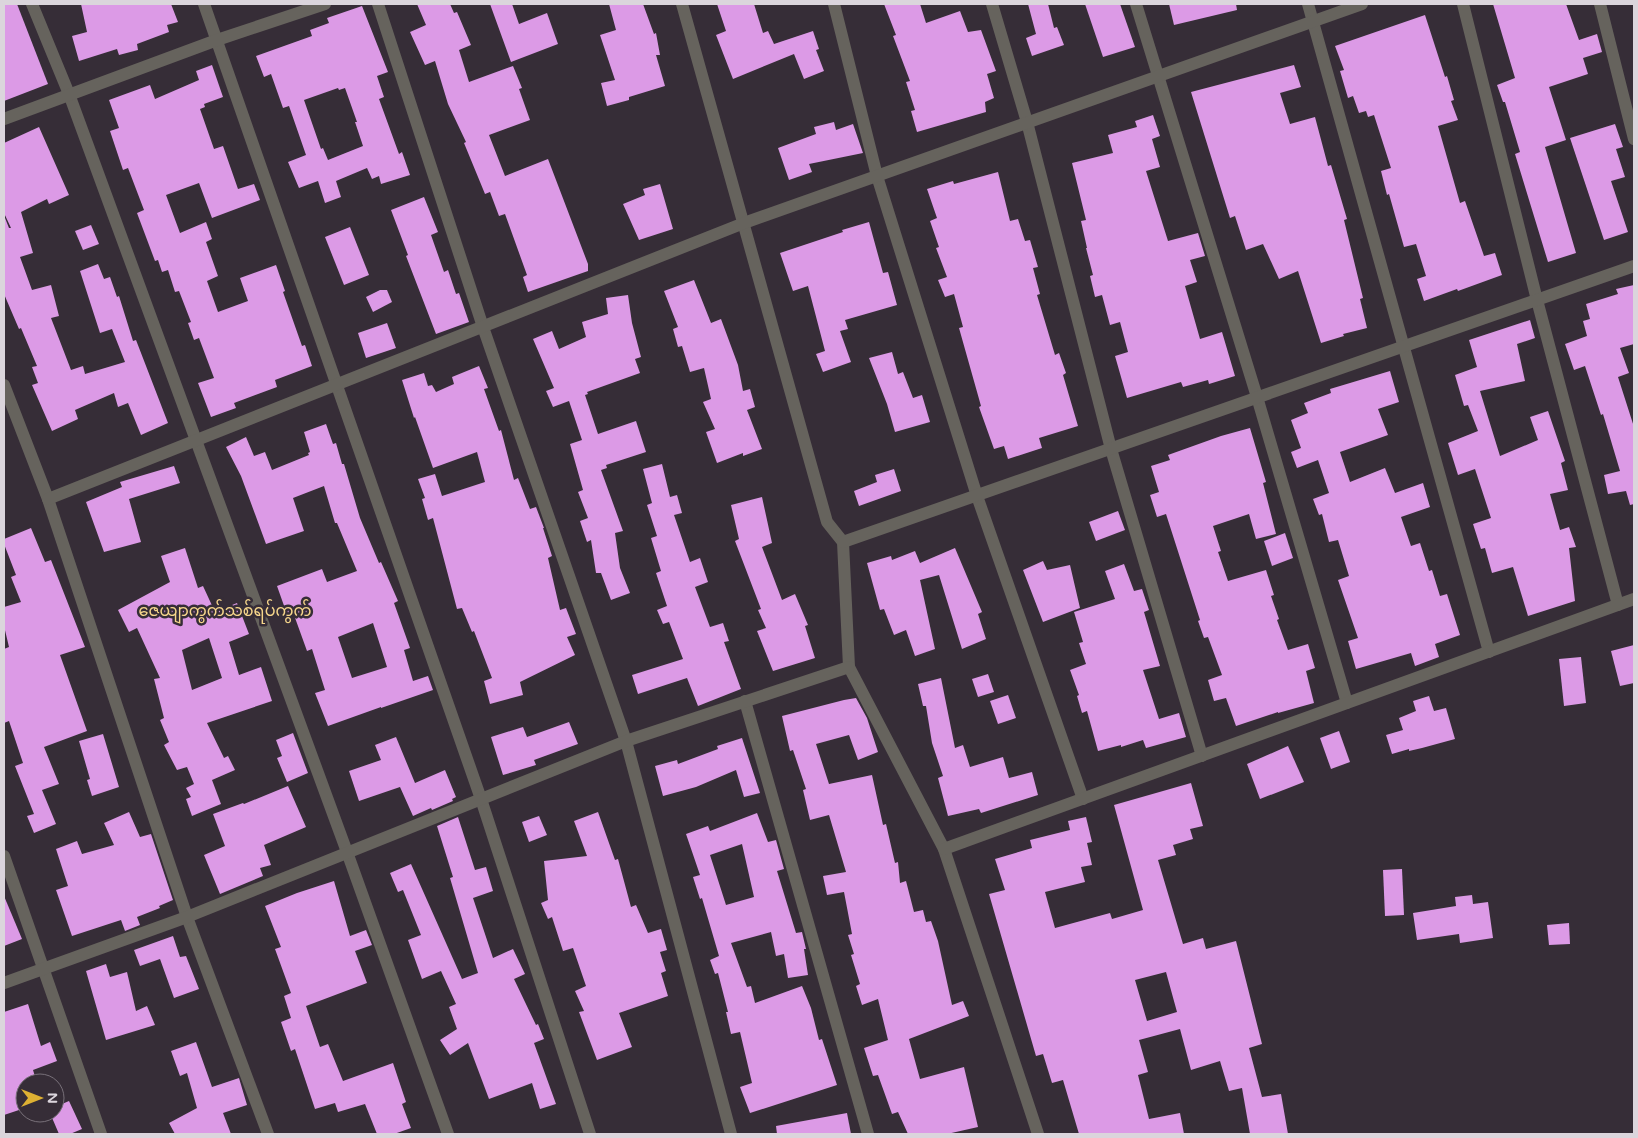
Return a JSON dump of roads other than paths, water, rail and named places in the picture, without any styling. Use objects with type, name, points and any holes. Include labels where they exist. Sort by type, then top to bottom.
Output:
[{"type":"street","points":[[32,4],[69,94],[347,852],[448,1134]]},
{"type":"street","points":[[204,4],[481,799],[590,1134]]},
{"type":"street","points":[[4,119],[217,40],[325,4]]},
{"type":"street","points":[[378,4],[483,326],[626,741],[731,1134]]},
{"type":"street","points":[[682,4],[827,522],[843,542],[849,667],[944,849],[1038,1134]]},
{"type":"street","points":[[834,4],[877,176],[977,496],[1082,799]]},
{"type":"street","points":[[992,4],[1027,122],[1111,449],[1202,756]]},
{"type":"street","points":[[1136,4],[1257,398],[1347,703]]},
{"type":"street","points":[[1308,4],[1489,652]]},
{"type":"street","points":[[48,499],[744,223],[1362,4]]},
{"type":"street","points":[[1463,4],[1537,300],[1618,605]]},
{"type":"street","points":[[1600,4],[1634,139]]},
{"type":"street","points":[[843,542],[1634,266]]},
{"type":"street","points":[[4,385],[48,499],[187,917],[268,1134]]},
{"type":"street","points":[[944,849],[1634,600]]},
{"type":"street","points":[[4,983],[187,917],[626,741],[849,667]]},
{"type":"street","points":[[745,702],[868,1134]]},
{"type":"street","points":[[4,856],[101,1134]]},
{"type":"district","name":"ဇေယျာကွက်သစ်ရပ်ကွက်","points":[[225,611]]}]
